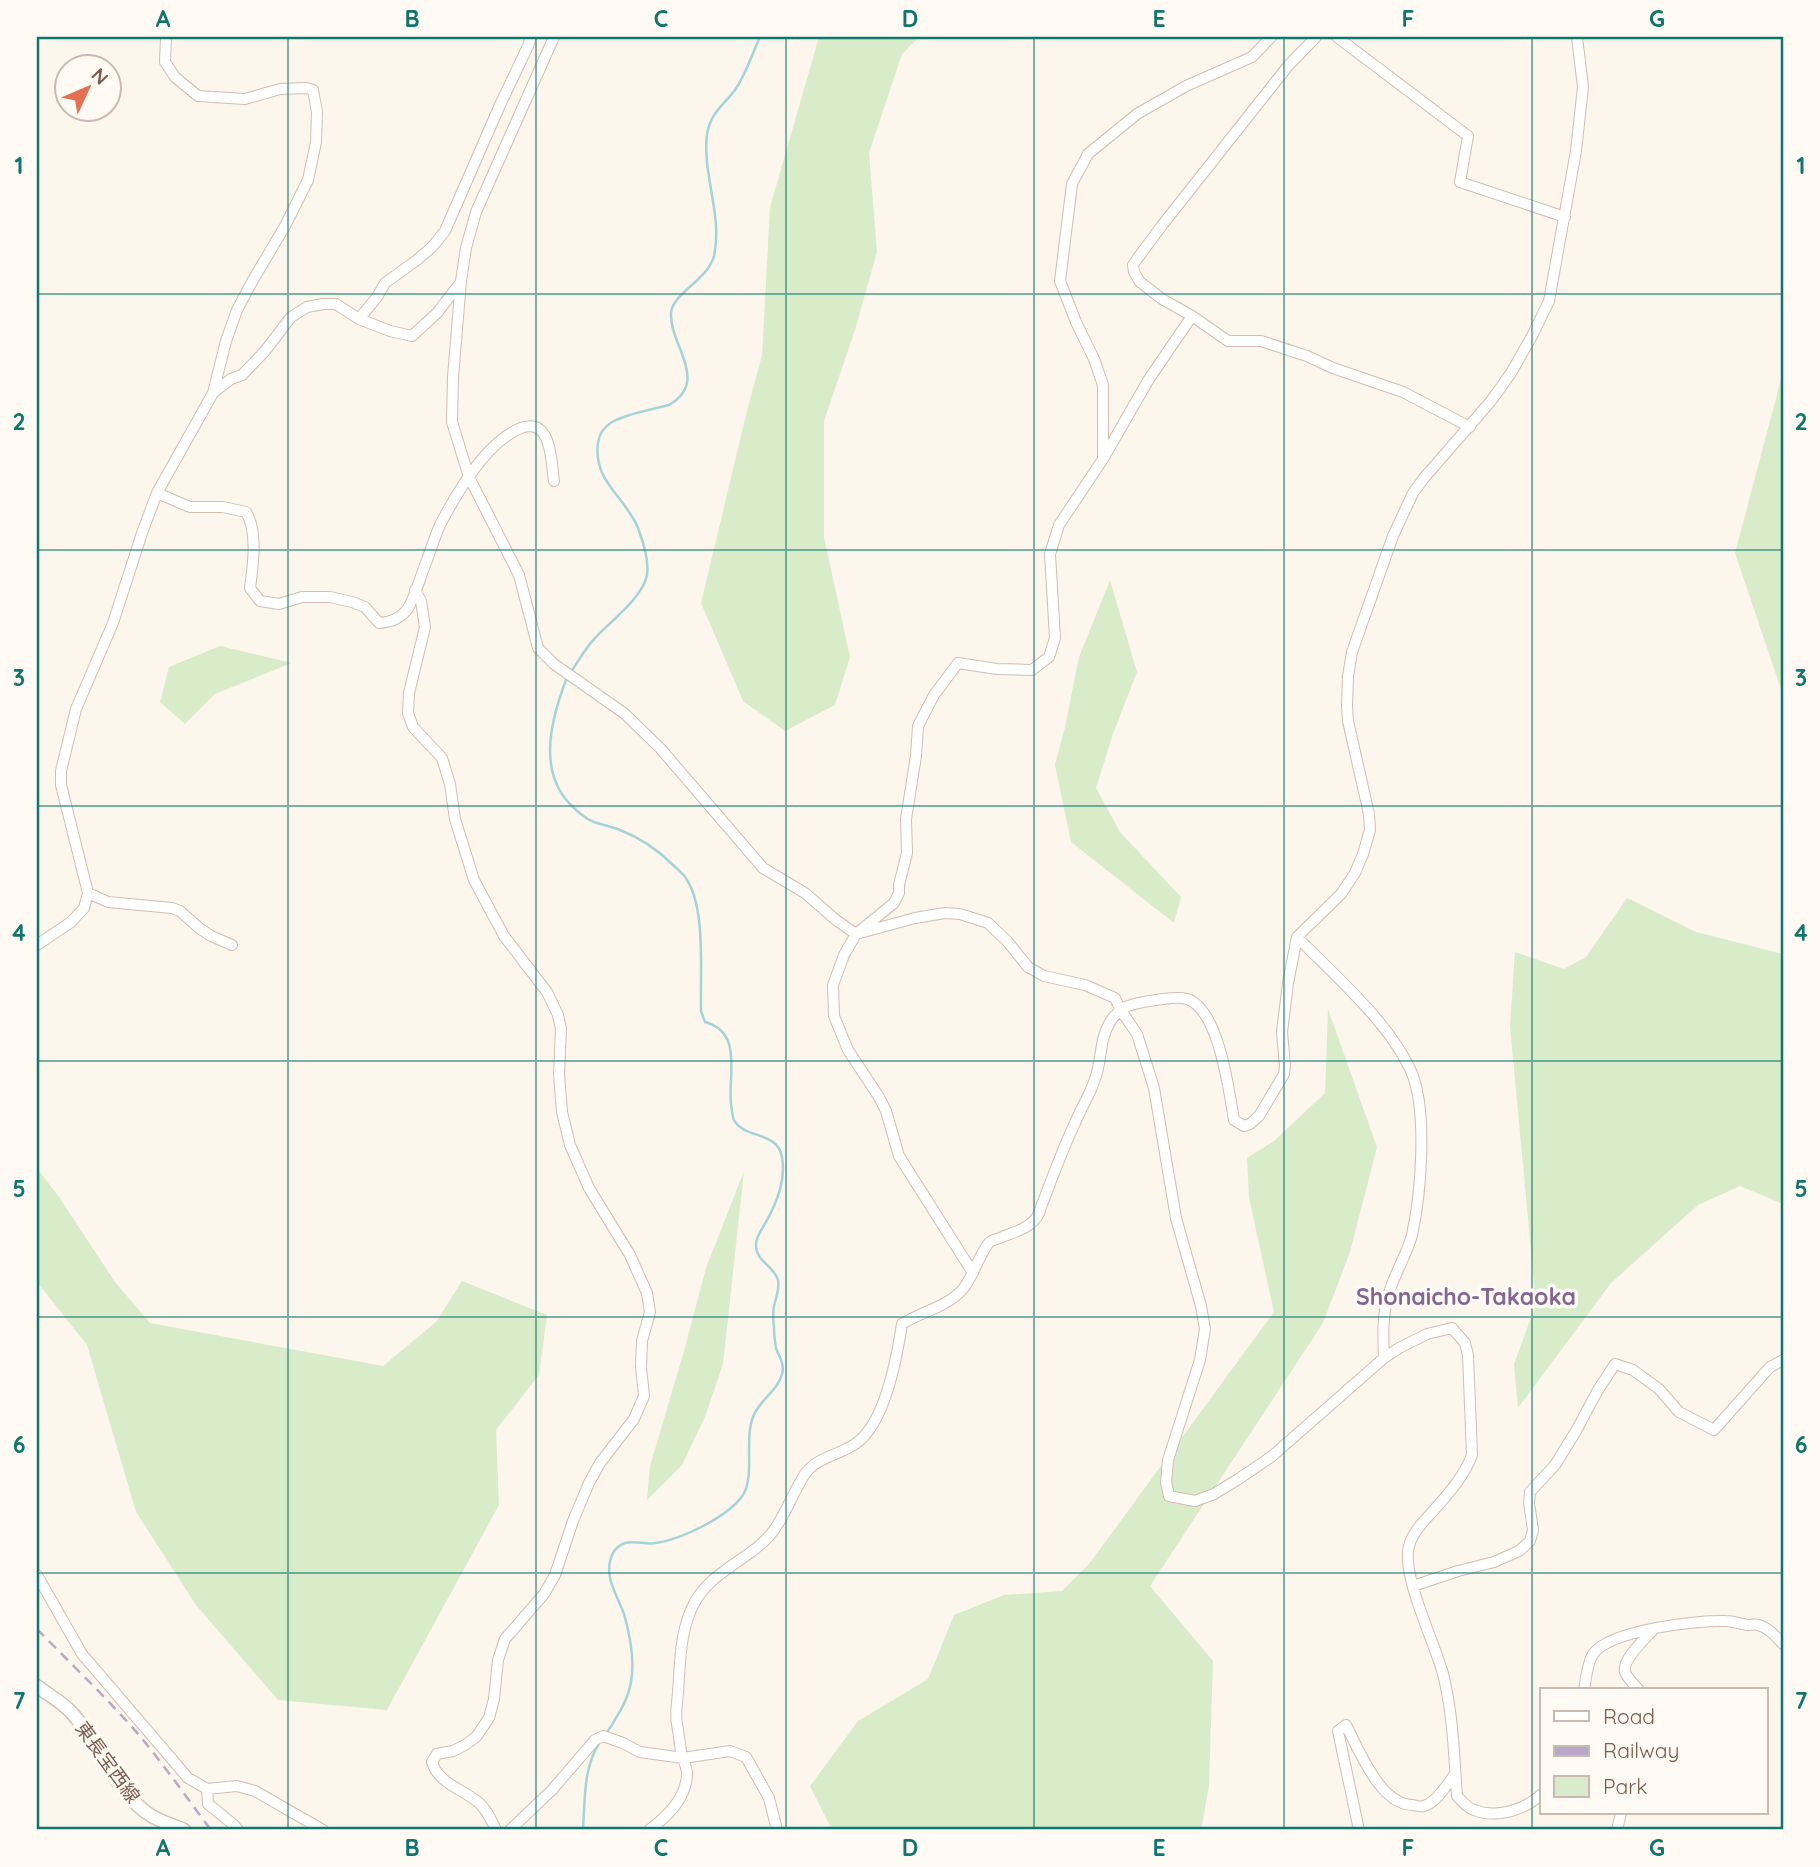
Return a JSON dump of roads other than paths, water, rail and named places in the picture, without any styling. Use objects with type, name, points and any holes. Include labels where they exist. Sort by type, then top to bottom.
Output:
[{"type":"main road","name":"東長宝西線","points":[[37,1686],[69,1710],[93,1741],[126,1794],[136,1804],[160,1820],[184,1830]]},
{"type":"street","points":[[37,945],[71,922],[84,908],[88,893],[61,785],[61,771],[76,709],[113,623],[157,493],[214,393],[226,341],[237,310],[308,180],[316,142],[317,112],[313,90],[280,89],[245,99],[198,96],[175,77],[165,62],[166,37]]},
{"type":"street","points":[[359,319],[385,283],[417,260],[445,231],[531,37]]},
{"type":"street","points":[[554,37],[476,212],[466,248],[453,377],[453,422],[469,477],[519,575],[538,648],[554,664],[625,714],[660,748],[763,868],[805,893],[856,934]]},
{"type":"street","points":[[1103,459],[1103,385],[1060,281],[1072,184],[1088,154],[1137,114],[1186,86],[1252,57],[1271,37]]},
{"type":"street","points":[[1316,37],[1288,66],[1163,224],[1137,258],[1133,265],[1134,272],[1140,282],[1162,299],[1228,341],[1261,341],[1307,356],[1333,368],[1403,392],[1470,427]]},
{"type":"street","points":[[1337,37],[1468,136],[1460,182],[1565,218]]},
{"type":"street","points":[[649,1830],[665,1819],[680,1799],[688,1774],[682,1758],[676,1720],[684,1634],[696,1600],[708,1585],[773,1532],[806,1473],[816,1463],[859,1442],[872,1425],[892,1379],[902,1324],[949,1301],[964,1289],[988,1243],[1029,1226],[1039,1216],[1096,1078],[1101,1043],[1109,1024],[1120,1009],[1135,1003],[1178,998],[1190,999],[1202,1009],[1224,1061],[1234,1120],[1244,1126],[1250,1125],[1259,1116],[1284,1074],[1282,1031],[1297,937],[1340,894],[1355,873],[1370,830],[1369,814],[1348,721],[1348,677],[1353,652],[1393,536],[1413,494],[1423,478],[1470,427],[1511,373],[1549,301],[1576,151],[1583,87],[1577,37]]},
{"type":"street","points":[[214,393],[231,379],[242,375],[291,317],[307,307],[336,304],[359,319],[412,336],[437,313],[461,281]]},
{"type":"street","points":[[973,1273],[899,1156],[880,1097],[848,1050],[834,1016],[833,985],[844,955],[856,934],[894,903],[899,893],[907,853],[906,819],[918,726],[934,695],[958,663],[997,669],[1032,670],[1049,657],[1055,638],[1050,554],[1059,524],[1103,459],[1149,379],[1192,316]]},
{"type":"street","points":[[157,493],[190,507],[223,507],[246,512],[252,521],[253,562],[250,588],[260,601],[279,604],[302,597],[330,597],[352,601],[365,607],[379,623],[393,621],[409,607],[440,526],[469,477],[493,448],[516,430],[530,425],[538,427],[547,438],[554,481]]},
{"type":"street","points":[[415,590],[421,601],[425,627],[409,693],[408,713],[413,727],[442,758],[450,784],[455,819],[474,880],[504,936],[547,992],[558,1015],[561,1029],[559,1074],[562,1112],[570,1145],[589,1188],[629,1255],[647,1293],[650,1312],[642,1341],[644,1396],[634,1419],[600,1463],[589,1483],[555,1575],[544,1594],[505,1639],[498,1660],[489,1718],[476,1737],[453,1751],[438,1754],[432,1762],[435,1771],[450,1784],[479,1802],[496,1830]]},
{"type":"street","points":[[88,893],[108,902],[172,908],[180,911],[211,936],[232,945]]},
{"type":"street","points":[[856,934],[945,913],[960,914],[988,923],[1028,967],[1044,976],[1085,985],[1115,998],[1137,1034],[1154,1088],[1177,1218],[1205,1329],[1200,1360],[1168,1460],[1168,1496],[1195,1501],[1214,1494],[1237,1480],[1271,1457],[1384,1358],[1399,1348],[1427,1334],[1452,1328],[1465,1343],[1470,1366],[1472,1455],[1453,1488],[1412,1538],[1408,1548],[1408,1562],[1413,1586],[1443,1675],[1451,1716],[1457,1796],[1473,1810],[1497,1814],[1517,1809],[1540,1796]]},
{"type":"street","points":[[1297,937],[1389,1035],[1412,1074],[1416,1091],[1421,1128],[1418,1187],[1411,1237],[1383,1317],[1384,1358]]},
{"type":"street","points":[[1413,1586],[1494,1562],[1519,1551],[1530,1541],[1533,1530],[1530,1492],[1555,1465],[1615,1364],[1633,1370],[1659,1389],[1679,1412],[1714,1430],[1769,1367],[1783,1360]]},
{"type":"street","points":[[37,1575],[82,1654],[188,1778],[207,1789],[237,1786],[255,1791],[323,1830]]},
{"type":"street","points":[[1584,1688],[1588,1665],[1594,1653],[1605,1643],[1673,1624],[1727,1621],[1759,1625],[1773,1633],[1783,1644]]},
{"type":"street","points":[[1637,1688],[1626,1673],[1625,1664],[1653,1629]]},
{"type":"street","points":[[1359,1830],[1338,1731],[1346,1725],[1378,1782],[1391,1798],[1407,1805],[1424,1806],[1437,1797],[1455,1774]]},
{"type":"street","points":[[510,1830],[552,1790],[600,1737],[620,1742],[639,1752],[682,1758],[730,1751],[746,1757],[769,1798],[777,1830]]},
{"type":"street","points":[[207,1789],[208,1804],[238,1830]]},
{"type":"waterway","points":[[571,672],[592,641],[633,600],[647,575],[644,545],[638,528],[600,468],[599,440],[602,431],[612,422],[669,405],[681,396],[686,385],[685,362],[672,326],[671,314],[677,300],[705,272],[714,256],[716,225],[707,165],[707,134],[714,115],[739,84],[760,37]]},
{"type":"waterway","points":[[567,677],[556,709],[550,742],[553,774],[559,789],[569,803],[584,816],[642,840],[686,878],[693,893],[700,925],[701,1011],[705,1022],[717,1027],[729,1044],[733,1118],[745,1130],[774,1143],[779,1149],[783,1166],[777,1199],[756,1243],[759,1256],[778,1280],[773,1320],[776,1348],[783,1367],[777,1386],[756,1411],[750,1426],[747,1487],[727,1511],[691,1532],[656,1543],[625,1543],[613,1553],[610,1577],[624,1614],[632,1665],[627,1696],[606,1734]]},
{"type":"waterway","points":[[583,1830],[590,1762],[600,1742]]},
{"type":"railway","points":[[37,1629],[139,1735],[211,1830]]},
{"type":"district","name":"Shonaicho-Takaoka","points":[[1466,1297]]}]
